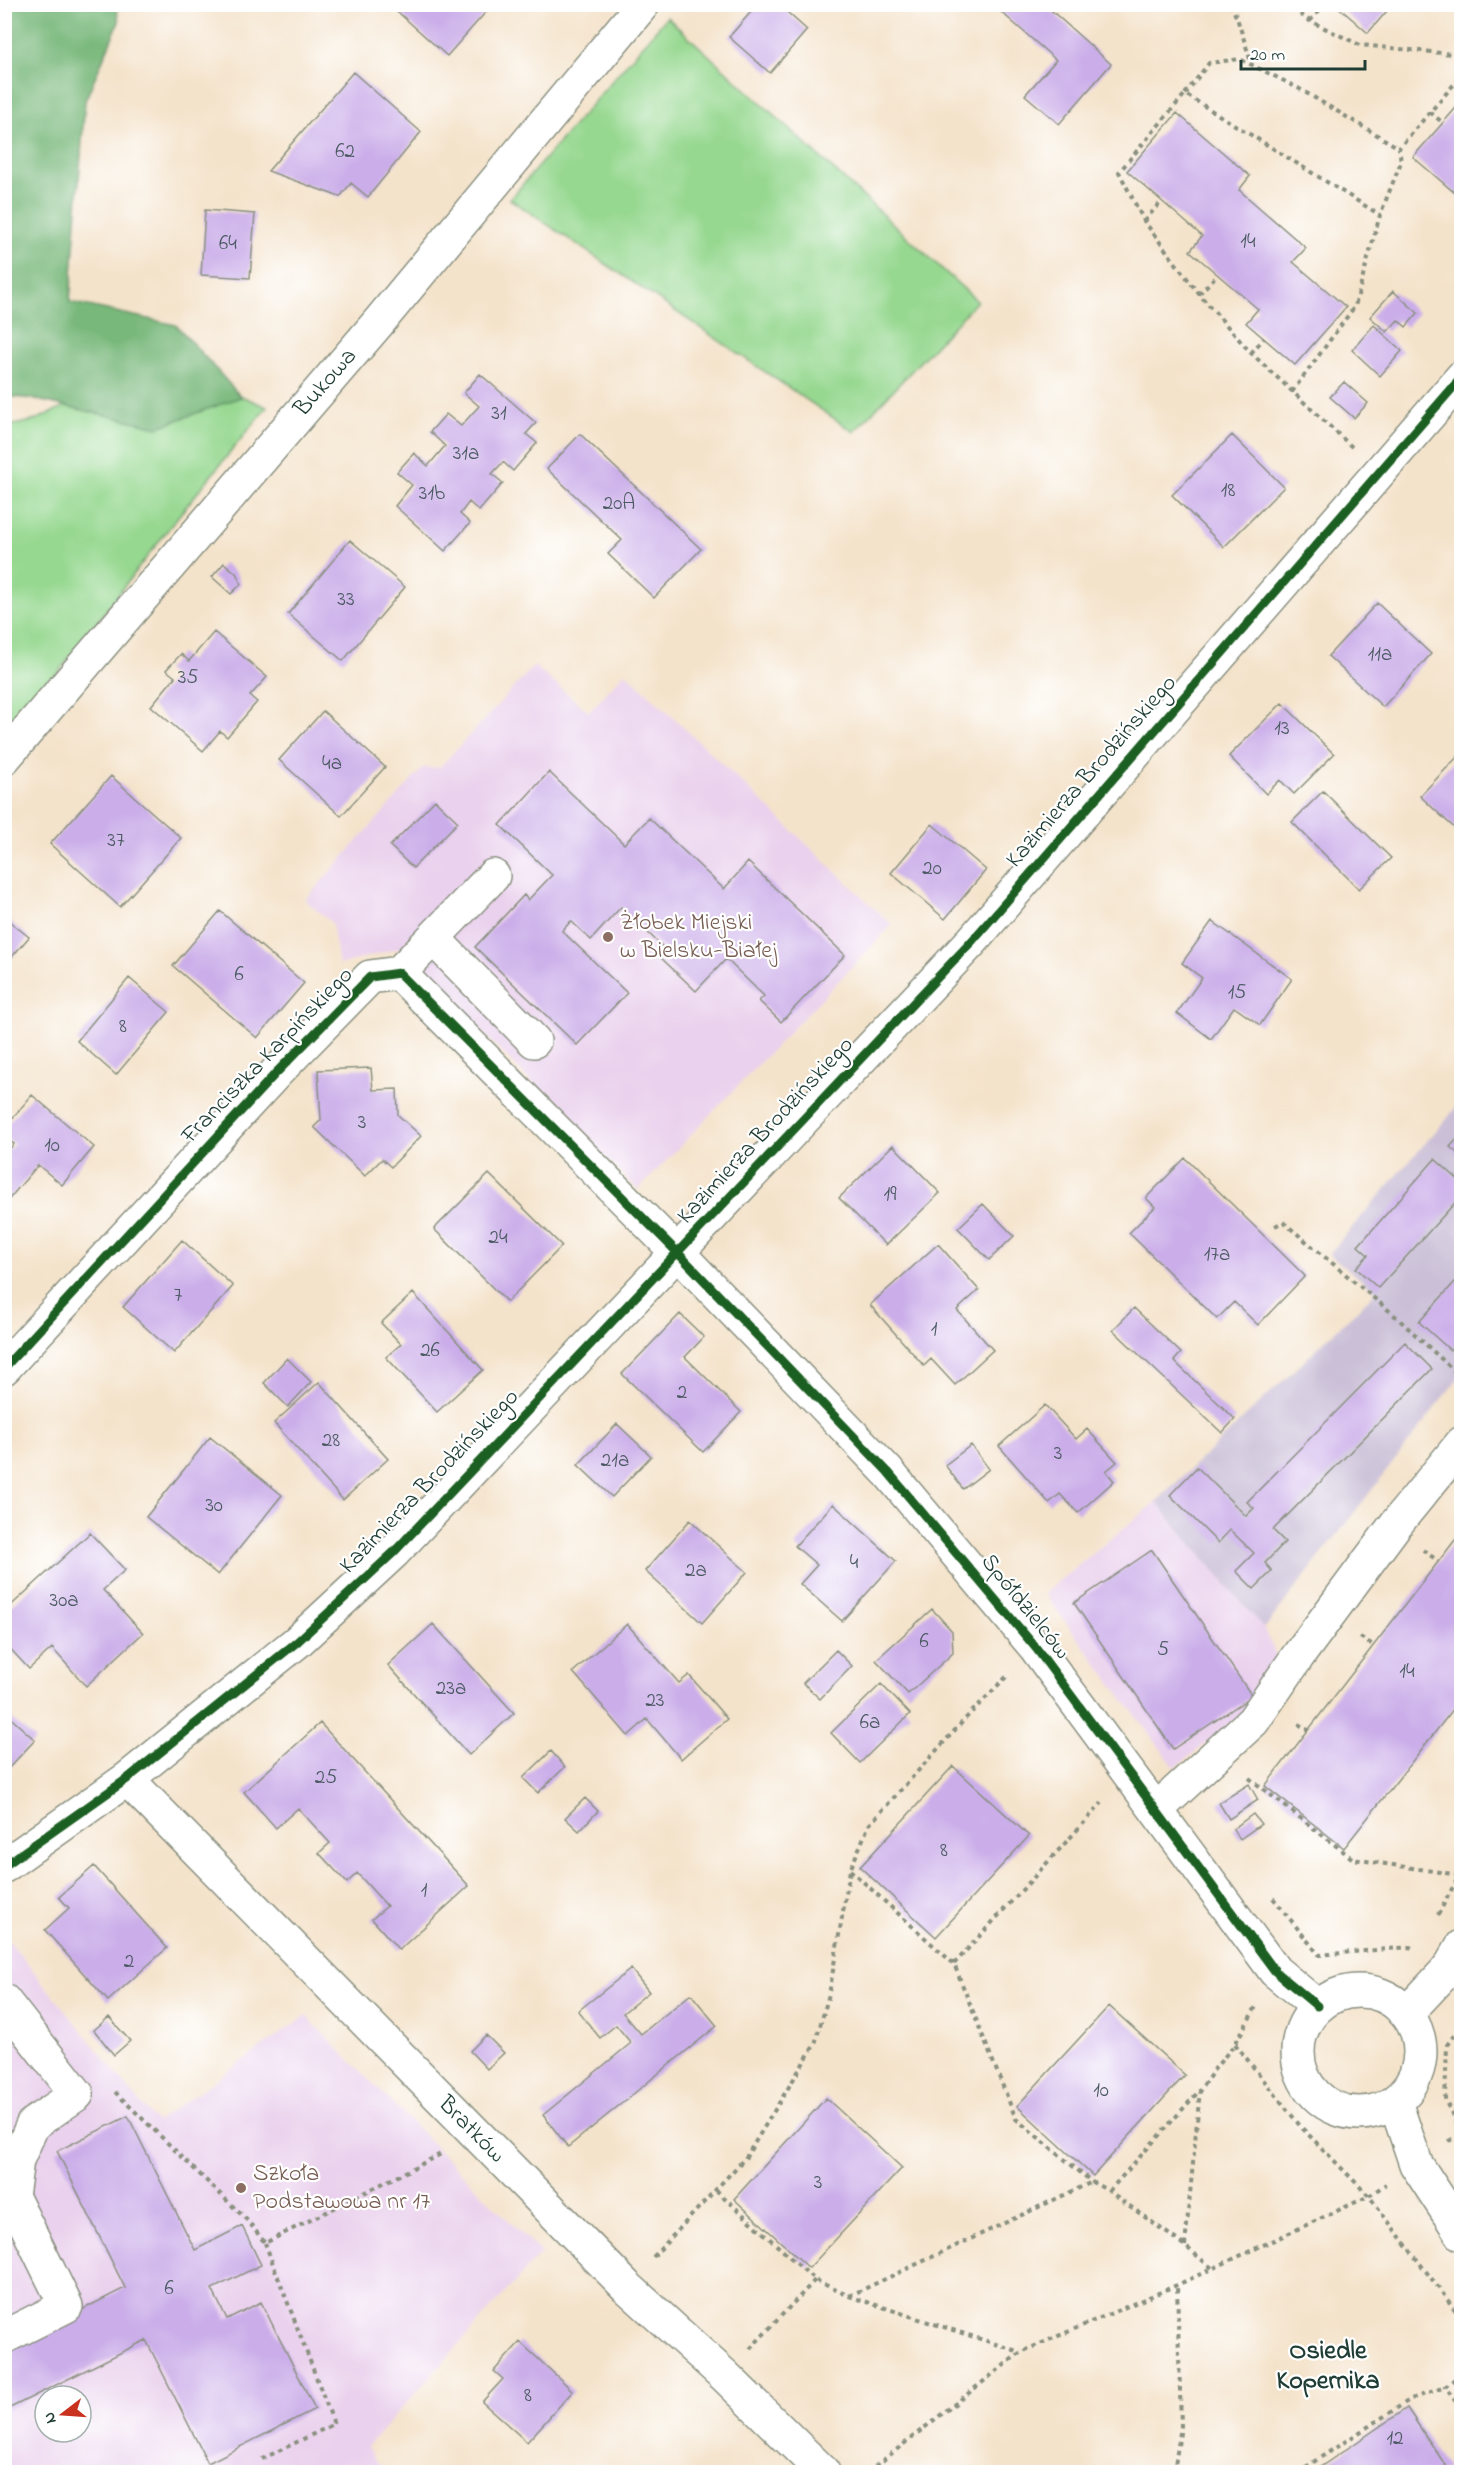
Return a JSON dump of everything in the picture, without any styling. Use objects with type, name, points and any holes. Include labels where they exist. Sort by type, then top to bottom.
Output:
[{"type":"street","name":"Bukowa","points":[[4,758],[386,314],[643,4]]},
{"type":"street","name":"Kazimierza Brodzińskiego","points":[[4,1866],[127,1779],[297,1642],[394,1552],[972,941],[1461,377]]},
{"type":"street","points":[[493,876],[399,973],[677,1252]]},
{"type":"street","points":[[433,938],[534,1041]]},
{"type":"street","name":"Franciszka Karpińskiego","points":[[4,1368],[276,1073],[370,976],[399,973]]},
{"type":"street","name":"Spółdzielców","points":[[677,1252],[888,1472],[1036,1648],[1275,1971],[1317,2006]]},
{"type":"street","points":[[1156,1810],[1253,1721],[1396,1524],[1461,1443]]},
{"type":"street","name":"Bratków","points":[[127,1779],[626,2286],[725,2376],[823,2472]]},
{"type":"street","points":[[1407,2013],[1456,1956]]},
{"type":"street","points":[[1354,1990],[1374,1992],[1392,2000],[1407,2013],[1417,2031],[1421,2050],[1418,2070],[1410,2088],[1395,2102],[1377,2111],[1357,2114],[1336,2109],[1318,2098],[1306,2082],[1298,2063],[1298,2042],[1305,2022],[1317,2006],[1334,1995],[1354,1990]]},
{"type":"street","points":[[4,2001],[77,2094],[33,2124],[17,2160],[12,2196],[66,2306],[4,2337]]},
{"type":"street","points":[[1395,2102],[1416,2164],[1461,2234]]},
{"type":"path","points":[[1230,4],[1237,18],[1252,66]]},
{"type":"path","points":[[1284,4],[1310,21],[1360,45],[1461,55]]},
{"type":"path","points":[[1310,21],[1325,4]]},
{"type":"path","points":[[1379,472],[1251,353],[1199,294],[1144,221],[1119,172],[1209,63],[1240,59],[1298,88],[1399,148]]},
{"type":"path","points":[[1292,392],[1355,306],[1380,215],[1401,162],[1399,148],[1461,75]]},
{"type":"path","points":[[1185,94],[1380,215]]},
{"type":"path","points":[[1430,112],[1443,123]]},
{"type":"path","points":[[1144,221],[1162,201]]},
{"type":"path","points":[[1199,294],[1217,275]]},
{"type":"path","points":[[1251,353],[1263,338]]},
{"type":"path","points":[[1275,1226],[1283,1222],[1393,1314],[1461,1378]]},
{"type":"path","points":[[626,2286],[746,2157],[815,2044],[829,1994],[850,1870],[869,1825],[965,1719],[1036,1648]]},
{"type":"path","points":[[1244,1773],[1353,1859],[1459,1875]]},
{"type":"path","points":[[954,1964],[1129,1774]]},
{"type":"path","points":[[850,1870],[954,1964],[1016,2119],[1092,2182],[1109,2191],[1212,2268]]},
{"type":"path","points":[[1434,1923],[1461,1870]]},
{"type":"path","points":[[1269,1894],[1319,1955],[1410,1947],[1456,1956]]},
{"type":"path","points":[[1109,2191],[1200,2090],[1235,2044],[1275,1971]]},
{"type":"path","points":[[868,2472],[1021,2352],[1177,2285],[1369,2196],[1461,2133],[1445,2100],[1447,2045],[1461,2024]]},
{"type":"path","points":[[1235,2044],[1301,2127],[1369,2196],[1461,2319]]},
{"type":"path","points":[[1185,2246],[1200,2090]]},
{"type":"path","points":[[77,2094],[115,2092],[248,2221],[266,2243],[334,2424],[262,2458]]},
{"type":"path","points":[[266,2243],[451,2148]]},
{"type":"path","points":[[849,2296],[1092,2182]]},
{"type":"path","points":[[716,2190],[815,2280],[849,2296],[1021,2352]]},
{"type":"path","points":[[725,2376],[815,2280]]},
{"type":"path","points":[[1174,2472],[1180,2426],[1177,2285]]},
{"type":"path","points":[[1298,2472],[1411,2399],[1444,2387],[1461,2373]]},
{"type":"path","points":[[1444,2387],[1461,2410]]},
{"type":"shaded area","name":"Żłobek Miejski w Bielsku-Białej","points":[[534,666],[589,712],[625,672],[892,925],[638,1190],[399,948],[339,965],[332,923],[305,900],[423,768],[440,767]]},
{"type":"shaded area","points":[[1461,1102],[1461,1375],[1264,1629],[1156,1502],[1376,1292],[1329,1254]]},
{"type":"shaded area","points":[[1156,1502],[1264,1629],[1281,1666],[1240,1717],[1175,1768],[1044,1593]]},
{"type":"shaded area","name":"Szkoła Podstawowa nr 17","points":[[4,1935],[156,2122],[306,2016],[541,2253],[367,2447],[384,2472],[5,2472]]},
{"type":"green space","points":[[4,5],[116,5],[119,22],[85,101],[70,302],[176,325],[241,397],[158,427],[33,399],[5,396]]},
{"type":"green space","points":[[667,17],[977,301],[854,432],[510,199]]},
{"type":"green space","points":[[216,385],[267,407],[176,519],[5,742],[5,423],[9,426],[33,421],[98,391]]},
{"type":"building","points":[[389,4],[493,4],[447,56]]},
{"type":"building","points":[[758,4],[778,4],[807,30],[770,73],[729,37]]},
{"type":"building","points":[[992,4],[1044,4],[1111,64],[1059,124],[1025,95],[1056,60]]},
{"type":"building","points":[[1335,4],[1393,4],[1368,33]]},
{"type":"building","points":[[353,72],[421,132],[368,197],[351,183],[340,197],[268,171]]},
{"type":"building","points":[[1462,101],[1462,199],[1413,157]]},
{"type":"building","points":[[1177,113],[1250,176],[1239,190],[1306,248],[1293,262],[1346,307],[1295,365],[1246,323],[1258,309],[1190,251],[1202,236],[1127,171]]},
{"type":"building","points":[[205,210],[255,214],[250,278],[201,275]]},
{"type":"building","points":[[1393,291],[1418,313],[1406,327],[1398,320],[1387,332],[1370,317]]},
{"type":"building","points":[[1374,325],[1402,351],[1380,376],[1352,350]]},
{"type":"building","points":[[480,374],[536,423],[526,434],[537,443],[513,471],[503,462],[492,474],[503,483],[479,511],[469,502],[460,514],[470,523],[445,551],[395,506],[412,485],[397,472],[414,453],[428,466],[445,446],[430,432],[446,414],[461,426],[479,406],[464,393]]},
{"type":"building","points":[[1344,382],[1368,403],[1354,418],[1330,397]]},
{"type":"building","points":[[580,434],[701,549],[654,598],[608,554],[622,540],[547,469]]},
{"type":"building","points":[[1232,435],[1284,487],[1224,547],[1172,495]]},
{"type":"building","points":[[350,540],[405,587],[343,661],[288,614]]},
{"type":"building","points":[[224,563],[236,573],[241,584],[231,594],[212,577]]},
{"type":"building","points":[[1377,603],[1431,654],[1383,707],[1328,656]]},
{"type":"building","points":[[214,632],[267,677],[250,696],[257,702],[227,737],[220,731],[203,751],[151,706],[175,677],[166,670],[181,654],[189,661]]},
{"type":"building","points":[[1282,703],[1334,754],[1294,794],[1280,780],[1266,794],[1229,756]]},
{"type":"building","points":[[323,711],[385,767],[341,816],[279,760]]},
{"type":"building","points":[[1462,752],[1462,835],[1420,796]]},
{"type":"building","points":[[549,772],[624,844],[649,818],[724,889],[748,862],[845,955],[781,1022],[759,1001],[764,996],[726,959],[696,991],[659,956],[665,949],[621,907],[591,940],[571,921],[562,931],[627,993],[577,1045],[475,947],[524,895],[528,900],[552,875],[500,825]]},
{"type":"building","points":[[111,776],[181,838],[120,907],[50,844]]},
{"type":"building","points":[[1323,791],[1391,858],[1359,889],[1292,822]]},
{"type":"building","points":[[435,800],[458,822],[413,868],[390,846]]},
{"type":"building","points":[[932,824],[986,870],[945,919],[891,873]]},
{"type":"building","points":[[220,911],[304,983],[257,1038],[173,966]]},
{"type":"building","points":[[4,917],[29,937],[4,966]]},
{"type":"building","points":[[1212,921],[1292,979],[1260,1025],[1234,1007],[1211,1039],[1177,1013],[1202,978],[1182,963]]},
{"type":"building","points":[[129,978],[169,1012],[116,1075],[77,1041]]},
{"type":"building","points":[[371,1068],[373,1090],[397,1089],[398,1115],[421,1136],[391,1167],[382,1159],[365,1176],[314,1127],[321,1120],[318,1070]]},
{"type":"building","points":[[32,1095],[94,1147],[62,1185],[38,1165],[9,1199],[4,1196],[4,1155],[14,1144],[4,1137],[4,1128]]},
{"type":"building","points":[[1462,1134],[1462,1157],[1450,1147]]},
{"type":"building","points":[[893,1145],[940,1193],[886,1245],[839,1198]]},
{"type":"building","points":[[1185,1158],[1305,1276],[1258,1325],[1234,1302],[1217,1319],[1129,1233],[1155,1207],[1146,1198]]},
{"type":"building","points":[[1435,1159],[1462,1183],[1462,1195],[1378,1288],[1356,1268],[1368,1255],[1358,1246]]},
{"type":"building","points":[[489,1174],[562,1246],[507,1302],[434,1229]]},
{"type":"building","points":[[983,1204],[1014,1236],[989,1260],[958,1228]]},
{"type":"building","points":[[182,1240],[233,1286],[174,1353],[123,1307]]},
{"type":"building","points":[[938,1244],[979,1290],[957,1310],[993,1350],[955,1385],[931,1359],[924,1366],[870,1305]]},
{"type":"building","points":[[1462,1274],[1462,1337],[1450,1350],[1419,1322]]},
{"type":"building","points":[[413,1293],[483,1370],[437,1412],[386,1357],[401,1344],[381,1323]]},
{"type":"building","points":[[1134,1308],[1181,1353],[1174,1361],[1235,1419],[1222,1433],[1113,1330]]},
{"type":"building","points":[[680,1314],[704,1337],[685,1357],[741,1412],[703,1452],[622,1374]]},
{"type":"building","points":[[1405,1342],[1432,1369],[1273,1530],[1285,1542],[1265,1563],[1272,1571],[1254,1589],[1236,1571],[1254,1553],[1230,1530],[1218,1543],[1170,1495],[1197,1467],[1246,1516],[1254,1508],[1247,1502]]},
{"type":"building","points":[[287,1358],[311,1382],[288,1407],[264,1383]]},
{"type":"building","points":[[319,1382],[388,1459],[343,1500],[274,1423]]},
{"type":"building","points":[[1045,1405],[1076,1439],[1087,1429],[1117,1462],[1106,1471],[1114,1481],[1078,1513],[1060,1494],[1049,1503],[999,1446]]},
{"type":"building","points":[[617,1424],[651,1456],[612,1497],[578,1465]]},
{"type":"building","points":[[210,1437],[282,1495],[218,1575],[146,1517]]},
{"type":"building","points":[[971,1445],[989,1469],[963,1489],[945,1465]]},
{"type":"building","points":[[833,1504],[896,1561],[842,1621],[800,1584],[817,1565],[795,1546]]},
{"type":"building","points":[[690,1520],[747,1572],[702,1623],[645,1571]]},
{"type":"building","points":[[1462,1531],[1462,1698],[1344,1848],[1265,1786]]},
{"type":"building","points":[[90,1533],[125,1570],[103,1590],[143,1633],[86,1686],[52,1648],[29,1669],[4,1642],[4,1612]]},
{"type":"building","points":[[1152,1550],[1252,1696],[1173,1749],[1074,1603]]},
{"type":"building","points":[[932,1609],[952,1631],[953,1653],[908,1694],[876,1660]]},
{"type":"building","points":[[433,1624],[514,1713],[469,1755],[388,1665]]},
{"type":"building","points":[[627,1624],[679,1683],[689,1675],[727,1719],[681,1759],[647,1719],[628,1736],[573,1672]]},
{"type":"building","points":[[836,1650],[852,1666],[820,1699],[803,1683]]},
{"type":"building","points":[[881,1684],[910,1714],[860,1763],[831,1733]]},
{"type":"building","points":[[4,1712],[35,1740],[4,1773]]},
{"type":"building","points":[[320,1723],[469,1886],[399,1950],[372,1919],[387,1906],[357,1873],[347,1883],[319,1853],[330,1843],[298,1808],[276,1828],[244,1792]]},
{"type":"building","points":[[551,1751],[565,1767],[538,1793],[523,1778]]},
{"type":"building","points":[[953,1766],[1029,1836],[936,1937],[860,1867]]},
{"type":"building","points":[[1249,1784],[1258,1800],[1229,1819],[1219,1803]]},
{"type":"building","points":[[585,1798],[598,1811],[579,1831],[565,1818]]},
{"type":"building","points":[[1253,1814],[1261,1824],[1240,1839],[1233,1829]]},
{"type":"building","points":[[94,1866],[167,1948],[108,2001],[45,1930],[69,1908],[59,1897]]},
{"type":"building","points":[[631,1969],[649,1992],[623,2013],[641,2034],[691,1994],[717,2026],[568,2147],[543,2115],[631,2043],[616,2025],[600,2038],[578,2011]]},
{"type":"building","points":[[1109,2006],[1185,2075],[1093,2176],[1017,2106]]},
{"type":"building","points":[[109,2017],[130,2041],[114,2055],[94,2030]]},
{"type":"building","points":[[486,2035],[504,2053],[487,2069],[470,2051]]},
{"type":"building","points":[[826,2098],[902,2168],[809,2268],[734,2199]]},
{"type":"building","points":[[128,2116],[195,2250],[242,2226],[261,2265],[212,2289],[227,2319],[261,2302],[315,2409],[208,2463],[146,2340],[58,2384],[33,2384],[33,2396],[4,2411],[4,2349],[125,2288],[57,2151]]},
{"type":"building","points":[[520,2342],[573,2391],[527,2442],[482,2402],[503,2379],[494,2371]]},
{"type":"building","points":[[1407,2408],[1448,2469],[1442,2472],[1313,2472]]},
{"type":"cycle path","points":[[4,1866],[127,1779],[297,1642],[394,1552],[972,941],[1462,377]]},
{"type":"cycle path","points":[[4,1368],[276,1073],[370,977],[399,973],[677,1252],[888,1472],[1036,1648],[1275,1971],[1317,2006]]},
{"type":"place","name":"Żłobek Miejski w Bielsku-Białej","points":[[608,937]]},
{"type":"place","name":"Szkoła Podstawowa nr 17","points":[[241,2188]]},
{"type":"district","name":"Osiedle Kopernika","points":[[1328,2367]]}]
